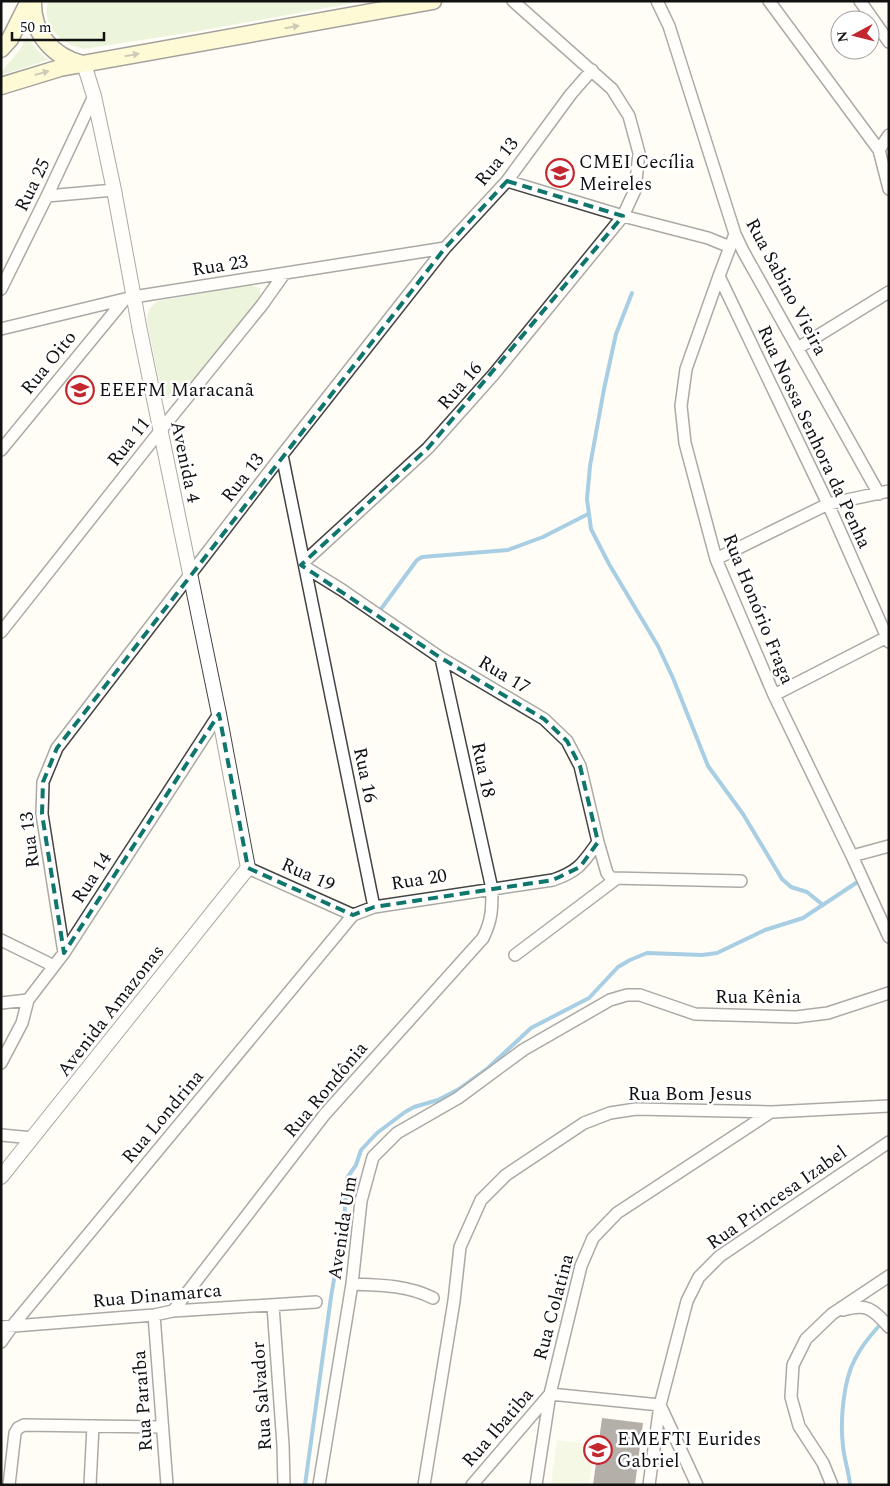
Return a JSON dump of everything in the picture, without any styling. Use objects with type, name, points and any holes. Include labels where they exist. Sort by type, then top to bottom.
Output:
[{"type":"main road","points":[[1,49],[10,39],[31,1]]},
{"type":"main road","points":[[31,1],[36,26],[44,40],[55,52],[69,60],[84,64]]},
{"type":"main road","points":[[1,86],[60,68],[433,1]]},
{"type":"street","name":"Rua 16","points":[[304,564],[428,448],[494,374],[623,216],[635,190],[638,153],[629,116],[612,89],[513,1]]},
{"type":"street","name":"Rua Sabino Vieira","points":[[657,1],[669,26],[735,234],[798,348],[884,492]]},
{"type":"street","points":[[768,1],[879,150],[889,190]]},
{"type":"street","points":[[860,1],[889,42]]},
{"type":"street","name":"Avenida 4","points":[[84,64],[94,96],[114,190],[129,298],[160,431],[219,714],[248,868]]},
{"type":"street","name":"Rua 13","points":[[64,953],[42,814],[43,782],[57,748],[445,248],[507,181],[571,94],[592,70]]},
{"type":"street","name":"Rua 25","points":[[1,289],[94,96]]},
{"type":"street","points":[[879,150],[889,135]]},
{"type":"street","points":[[507,181],[623,216],[708,238],[730,247]]},
{"type":"street","points":[[47,196],[114,190]]},
{"type":"street","name":"Rua Honório Fraga","points":[[735,234],[686,369],[681,406],[685,443],[716,559],[774,695],[852,856],[889,938]]},
{"type":"street","name":"Rua 23","points":[[1,329],[129,298],[445,248]]},
{"type":"street","name":"Rua 11","points":[[1,632],[262,305],[284,274]]},
{"type":"street","name":"Rua Nossa Senhora da Penha","points":[[719,276],[828,504],[888,638]]},
{"type":"street","points":[[798,348],[889,292]]},
{"type":"street","name":"Rua Oito","points":[[1,450],[129,298]]},
{"type":"street","name":"Rua 16","points":[[282,456],[374,907]]},
{"type":"street","points":[[716,559],[828,504],[884,492]]},
{"type":"street","name":"Rua 17","points":[[304,564],[441,658],[544,719],[567,741],[580,766],[598,842],[612,876]]},
{"type":"street","points":[[774,695],[888,638]]},
{"type":"street","name":"Rua 18","points":[[441,658],[492,889]]},
{"type":"street","name":"Rua 14","points":[[1,1063],[22,1023],[28,1000],[64,953],[219,714]]},
{"type":"street","name":"Rua 20","points":[[354,915],[374,907],[553,880],[569,875],[580,867],[598,842]]},
{"type":"street","points":[[852,856],[889,846]]},
{"type":"street","name":"Rua 19","points":[[248,868],[354,915]]},
{"type":"street","name":"Avenida Amazonas","points":[[1,1177],[248,868]]},
{"type":"street","points":[[515,955],[612,876],[742,881]]},
{"type":"street","name":"Rua Rondônia","points":[[173,1311],[325,1114],[483,938],[490,924],[492,889]]},
{"type":"street","name":"Rua Londrina","points":[[1,1342],[7,1326],[354,915]]},
{"type":"street","points":[[1,940],[54,966]]},
{"type":"street","name":"Rua Kênia","points":[[627,995],[640,995],[695,1014],[796,1017],[828,1013],[889,993]]},
{"type":"street","name":"Avenida Um","points":[[319,1485],[352,1284],[361,1201],[373,1158],[397,1133],[458,1098],[523,1050],[610,1000],[627,995]]},
{"type":"street","points":[[1,1003],[28,1000]]},
{"type":"street","name":"Rua Bom Jesus","points":[[424,1485],[454,1301],[460,1247],[481,1200],[506,1175],[584,1123],[610,1113],[636,1109],[772,1112],[889,1106]]},
{"type":"street","name":"Rua Colatina","points":[[536,1485],[550,1394],[581,1266],[593,1238],[617,1213],[772,1112]]},
{"type":"street","points":[[1,1135],[33,1138]]},
{"type":"street","name":"Rua Princesa Izabel","points":[[649,1485],[660,1405],[687,1300],[699,1277],[720,1256],[889,1142]]},
{"type":"street","points":[[832,1485],[823,1464],[799,1426],[791,1397],[793,1365],[806,1339],[832,1314],[889,1276]]},
{"type":"street","points":[[352,1284],[390,1285],[422,1293],[433,1298]]},
{"type":"street","name":"Rua Dinamarca","points":[[7,1326],[154,1315],[173,1311],[316,1302]]},
{"type":"street","name":"Rua Salvador","points":[[273,1306],[284,1485]]},
{"type":"street","points":[[832,1314],[858,1306],[870,1308],[889,1327]]},
{"type":"street","name":"Rua Paraíba","points":[[154,1315],[161,1427],[167,1485]]},
{"type":"street","points":[[550,1394],[660,1405],[698,1485]]},
{"type":"street","name":"Rua Ibatiba","points":[[472,1485],[550,1394]]},
{"type":"street","points":[[9,1485],[15,1433],[18,1428],[24,1425],[161,1427]]},
{"type":"street","points":[[90,1485],[93,1426]]},
{"type":"highlighted area","points":[[507,181],[623,216],[428,448],[301,565],[441,658],[544,719],[567,741],[580,766],[598,842],[580,867],[553,880],[374,907],[353,915],[248,868],[219,714],[64,953],[42,814],[43,782],[57,748],[445,248]]},
{"type":"green space","points":[[48,1],[364,1],[193,32],[84,49],[68,43],[55,33],[47,19]]},
{"type":"green space","points":[[27,36],[36,49],[48,60],[1,75],[1,72],[19,51]]},
{"type":"green space","points":[[250,285],[260,288],[260,297],[183,394],[175,398],[164,398],[147,322],[148,312],[151,307],[159,301]]},
{"type":"green space","points":[[557,1440],[595,1445],[589,1485],[551,1485]]},
{"type":"building","points":[[602,1418],[643,1423],[635,1485],[593,1485]]},
{"type":"waterway","points":[[632,293],[616,334],[590,466],[587,499],[591,529],[609,564],[658,646],[673,678],[708,766],[743,814],[782,879],[791,887],[807,892],[823,905]]},
{"type":"waterway","points":[[381,609],[417,560],[422,557],[508,550],[543,537],[588,514]]},
{"type":"waterway","points":[[305,1485],[331,1297],[344,1221],[347,1178],[356,1165],[361,1150],[377,1133],[405,1112],[414,1107],[438,1100],[459,1089],[488,1068],[531,1028],[589,998],[618,967],[630,960],[647,953],[702,955],[717,953],[765,930],[803,918],[856,883]]},
{"type":"waterway","points":[[850,1485],[842,1436],[845,1390],[855,1359],[865,1342],[878,1327]]},
{"type":"place","name":"CMEI Cecília Meireles","points":[[560,173]]},
{"type":"place","name":"EEEFM Maracanã","points":[[80,390]]},
{"type":"place","name":"EMEFTI Eurides Gabriel","points":[[598,1450]]}]
